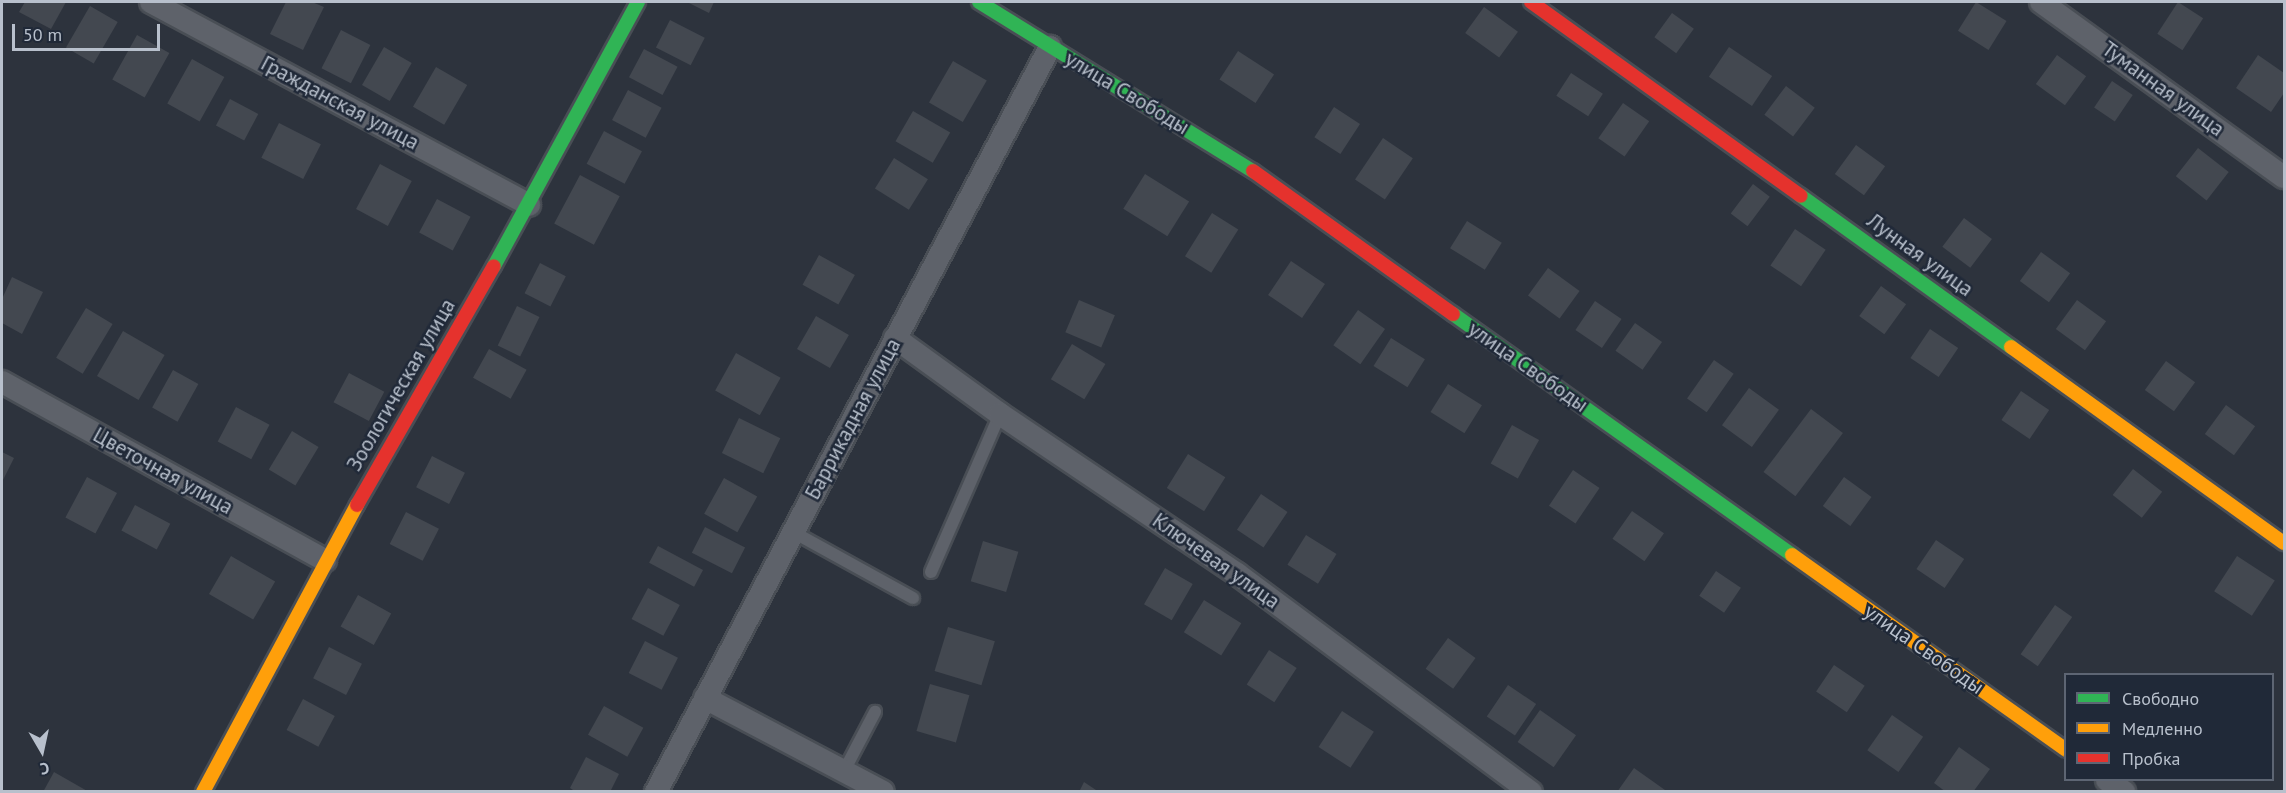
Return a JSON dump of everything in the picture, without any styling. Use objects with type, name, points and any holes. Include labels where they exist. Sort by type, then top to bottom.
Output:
[{"type":"street","name":"Гражданская улица","points":[[151,2],[529,206]]},
{"type":"street","name":"Зоологическая улица","points":[[203,792],[324,560],[529,206],[638,2]]},
{"type":"street","name":"улица Свободы","points":[[979,2],[1227,153],[2064,749]]},
{"type":"street","name":"Лунная улица","points":[[1531,2],[2284,543]]},
{"type":"street","name":"Туманная улица","points":[[2041,2],[2284,177]]},
{"type":"street","name":"Баррикадная улица","points":[[656,792],[1050,47]]},
{"type":"street","name":"Ключевая улица","points":[[895,338],[1000,414],[1237,573],[1531,792]]},
{"type":"street","name":"Цветочная улица","points":[[2,382],[324,560]]},
{"type":"street","points":[[705,698],[847,779],[884,792]]},
{"type":"street","points":[[2108,781],[2124,792]]},
{"type":"lane","points":[[931,572],[1000,414]]},
{"type":"lane","points":[[793,532],[913,598]]},
{"type":"lane","points":[[847,779],[875,712]]},
{"type":"building","points":[[25,2],[66,2],[51,29],[19,12]]},
{"type":"building","points":[[286,2],[312,2],[324,7],[303,50],[270,34]]},
{"type":"building","points":[[687,2],[714,2],[709,13]]},
{"type":"building","points":[[1976,2],[2007,21],[1989,50],[1958,31]]},
{"type":"building","points":[[2178,2],[2203,18],[2182,50],[2157,34]]},
{"type":"building","points":[[90,6],[118,22],[94,64],[66,48]]},
{"type":"building","points":[[1484,7],[1518,32],[1499,58],[1465,33]]},
{"type":"building","points":[[1672,13],[1694,29],[1676,53],[1654,37]]},
{"type":"building","points":[[670,20],[705,38],[691,65],[656,48]]},
{"type":"building","points":[[341,30],[370,45],[351,83],[321,68]]},
{"type":"building","points":[[137,35],[169,53],[145,98],[112,80]]},
{"type":"building","points":[[384,47],[412,63],[390,101],[362,85]]},
{"type":"building","points":[[1729,47],[1772,76],[1752,106],[1709,77]]},
{"type":"building","points":[[644,49],[678,67],[663,95],[629,77]]},
{"type":"building","points":[[1238,51],[1274,74],[1256,103],[1219,80]]},
{"type":"building","points":[[2057,55],[2086,76],[2065,105],[2036,84]]},
{"type":"building","points":[[2258,55],[2284,73],[2284,93],[2271,112],[2236,88]]},
{"type":"building","points":[[192,59],[224,77],[200,122],[167,104]]},
{"type":"building","points":[[953,61],[987,81],[963,122],[929,103]]},
{"type":"building","points":[[436,67],[467,85],[444,125],[413,107]]},
{"type":"building","points":[[1571,73],[1603,94],[1588,116],[1556,96]]},
{"type":"building","points":[[2112,81],[2133,95],[2115,122],[2094,108]]},
{"type":"building","points":[[1786,86],[1815,108],[1793,136],[1764,115]]},
{"type":"building","points":[[628,90],[662,108],[646,138],[612,120]]},
{"type":"building","points":[[230,99],[258,114],[244,141],[216,125]]},
{"type":"building","points":[[1623,103],[1649,121],[1625,157],[1598,138]]},
{"type":"building","points":[[1334,107],[1360,124],[1340,154],[1314,137]]},
{"type":"building","points":[[913,111],[950,132],[933,163],[896,141]]},
{"type":"building","points":[[279,123],[321,144],[303,179],[261,158]]},
{"type":"building","points":[[604,131],[642,151],[625,184],[587,164]]},
{"type":"building","points":[[1383,138],[1413,158],[1385,200],[1355,179]]},
{"type":"building","points":[[1856,145],[1885,166],[1864,195],[1835,174]]},
{"type":"building","points":[[2198,148],[2229,172],[2207,200],[2176,176]]},
{"type":"building","points":[[894,158],[928,179],[909,210],[875,189]]},
{"type":"building","points":[[380,164],[412,181],[388,226],[356,209]]},
{"type":"building","points":[[1145,174],[1189,202],[1167,236],[1123,209]]},
{"type":"building","points":[[580,175],[620,196],[594,245],[554,224]]},
{"type":"building","points":[[1753,184],[1770,197],[1748,226],[1731,214]]},
{"type":"building","points":[[437,199],[471,217],[453,250],[419,233]]},
{"type":"building","points":[[1212,213],[1238,229],[1211,273],[1185,256]]},
{"type":"building","points":[[1964,218],[1992,239],[1970,268],[1942,247]]},
{"type":"building","points":[[1467,221],[1502,243],[1485,270],[1450,248]]},
{"type":"building","points":[[1795,229],[1826,250],[1801,286],[1770,265]]},
{"type":"building","points":[[2041,252],[2070,273],[2049,302],[2020,281]]},
{"type":"building","points":[[819,255],[855,275],[838,305],[803,285]]},
{"type":"building","points":[[1291,261],[1325,284],[1302,318],[1268,295]]},
{"type":"building","points":[[540,263],[566,276],[550,306],[525,293]]},
{"type":"building","points":[[1548,268],[1580,291],[1560,318],[1528,296]]},
{"type":"building","points":[[12,277],[43,292],[22,334],[2,323],[2,299]]},
{"type":"building","points":[[1881,286],[1906,304],[1884,334],[1859,316]]},
{"type":"building","points":[[1079,300],[1115,315],[1101,347],[1065,332]]},
{"type":"building","points":[[2077,300],[2106,321],[2085,350],[2056,329]]},
{"type":"building","points":[[1595,301],[1622,319],[1602,348],[1575,330]]},
{"type":"building","points":[[517,306],[539,317],[520,357],[498,346]]},
{"type":"building","points":[[86,308],[113,324],[83,374],[56,358]]},
{"type":"building","points":[[1358,310],[1385,329],[1360,364],[1333,345]]},
{"type":"building","points":[[816,316],[849,335],[830,368],[797,349]]},
{"type":"building","points":[[1635,323],[1662,342],[1643,370],[1615,351]]},
{"type":"building","points":[[1930,329],[1958,348],[1939,377],[1910,358]]},
{"type":"building","points":[[123,331],[165,355],[139,400],[97,376]]},
{"type":"building","points":[[1391,338],[1425,359],[1407,387],[1374,366]]},
{"type":"building","points":[[1072,344],[1105,364],[1084,399],[1051,379]]},
{"type":"building","points":[[489,349],[527,370],[511,399],[473,378]]},
{"type":"building","points":[[736,353],[781,378],[760,415],[715,391]]},
{"type":"building","points":[[1714,360],[1734,374],[1707,412],[1687,399]]},
{"type":"building","points":[[2166,361],[2195,382],[2174,411],[2145,390]]},
{"type":"building","points":[[173,370],[198,384],[178,422],[152,408]]},
{"type":"building","points":[[349,373],[384,392],[369,421],[334,402]]},
{"type":"building","points":[[1448,384],[1482,405],[1464,433],[1431,412]]},
{"type":"building","points":[[1749,388],[1779,410],[1752,447],[1722,425]]},
{"type":"building","points":[[2021,391],[2049,410],[2030,439],[2001,420]]},
{"type":"building","points":[[2226,405],[2255,426],[2234,455],[2205,434]]},
{"type":"building","points":[[236,407],[270,425],[251,459],[218,441]]},
{"type":"building","points":[[1811,409],[1843,433],[1795,496],[1763,472]]},
{"type":"building","points":[[739,418],[780,438],[763,473],[722,453]]},
{"type":"building","points":[[1512,425],[1539,440],[1518,479],[1491,463]]},
{"type":"building","points":[[292,431],[319,447],[295,486],[269,470]]},
{"type":"building","points":[[2,452],[14,458],[2,482]]},
{"type":"building","points":[[1188,454],[1225,477],[1204,511],[1167,488]]},
{"type":"building","points":[[432,456],[465,473],[449,504],[416,487]]},
{"type":"building","points":[[2133,469],[2162,492],[2142,518],[2113,495]]},
{"type":"building","points":[[1573,470],[1600,488],[1575,524],[1549,506]]},
{"type":"building","points":[[87,477],[117,493],[95,534],[65,518]]},
{"type":"building","points":[[1844,477],[1872,497],[1850,526],[1823,506]]},
{"type":"building","points":[[724,478],[757,496],[737,532],[704,514]]},
{"type":"building","points":[[1261,494],[1288,512],[1263,548],[1237,530]]},
{"type":"building","points":[[135,505],[170,524],[157,549],[121,531]]},
{"type":"building","points":[[1632,511],[1664,533],[1644,561],[1612,539]]},
{"type":"building","points":[[406,512],[439,529],[423,561],[390,544]]},
{"type":"building","points":[[705,527],[745,547],[732,573],[692,553]]},
{"type":"building","points":[[1306,535],[1337,554],[1318,584],[1287,565]]},
{"type":"building","points":[[1936,540],[1964,559],[1945,588],[1916,569]]},
{"type":"building","points":[[983,541],[1018,552],[1006,592],[971,581]]},
{"type":"building","points":[[658,546],[703,570],[694,587],[649,563]]},
{"type":"building","points":[[231,556],[275,582],[253,620],[209,594]]},
{"type":"building","points":[[2237,556],[2275,581],[2252,616],[2214,591]]},
{"type":"building","points":[[1165,568],[1193,584],[1172,620],[1144,604]]},
{"type":"building","points":[[1716,571],[1741,588],[1724,613],[1699,596]]},
{"type":"building","points":[[648,588],[680,605],[663,636],[632,619]]},
{"type":"building","points":[[358,595],[391,613],[374,645],[341,626]]},
{"type":"building","points":[[1204,600],[1241,623],[1221,656],[1184,632]]},
{"type":"building","points":[[2055,605],[2072,617],[2038,666],[2021,654]]},
{"type":"building","points":[[948,627],[995,641],[981,685],[935,671]]},
{"type":"building","points":[[1448,638],[1476,658],[1453,689],[1426,669]]},
{"type":"building","points":[[645,641],[678,658],[662,690],[629,673]]},
{"type":"building","points":[[329,647],[362,664],[346,695],[313,678]]},
{"type":"building","points":[[1269,650],[1297,668],[1274,702],[1247,684]]},
{"type":"building","points":[[1834,665],[1865,686],[1847,712],[1816,692]]},
{"type":"building","points":[[930,684],[969,695],[956,742],[916,731]]},
{"type":"building","points":[[1508,685],[1536,704],[1515,736],[1487,717]]},
{"type":"building","points":[[303,699],[335,716],[318,747],[287,730]]},
{"type":"building","points":[[604,706],[643,728],[627,757],[588,735]]},
{"type":"building","points":[[1540,710],[1576,735],[1554,767],[1518,742]]},
{"type":"building","points":[[1342,711],[1374,732],[1350,768],[1319,747]]},
{"type":"building","points":[[1892,715],[1923,737],[1898,772],[1867,750]]},
{"type":"building","points":[[1959,747],[1990,769],[1973,792],[1946,792],[1934,783]]},
{"type":"building","points":[[586,757],[619,774],[610,792],[576,792],[570,788]]},
{"type":"building","points":[[1634,768],[1665,790],[1665,792],[1617,792]]},
{"type":"building","points":[[54,772],[89,792],[43,792]]},
{"type":"building","points":[[1084,782],[1099,792],[1079,792]]},
{"type":"traffic: fast","points":[[494,266],[638,2]]},
{"type":"traffic: fast","points":[[979,2],[1253,171]]},
{"type":"traffic: fast","points":[[1801,196],[2011,347]]},
{"type":"traffic: fast","points":[[1453,314],[1792,555]]},
{"type":"traffic: slow","points":[[2011,347],[2284,543]]},
{"type":"traffic: slow","points":[[203,792],[357,505]]},
{"type":"traffic: slow","points":[[1792,555],[2064,749]]},
{"type":"traffic: jam","points":[[1531,2],[1801,196]]},
{"type":"traffic: jam","points":[[1253,171],[1453,314]]},
{"type":"traffic: jam","points":[[357,505],[494,266]]}]
